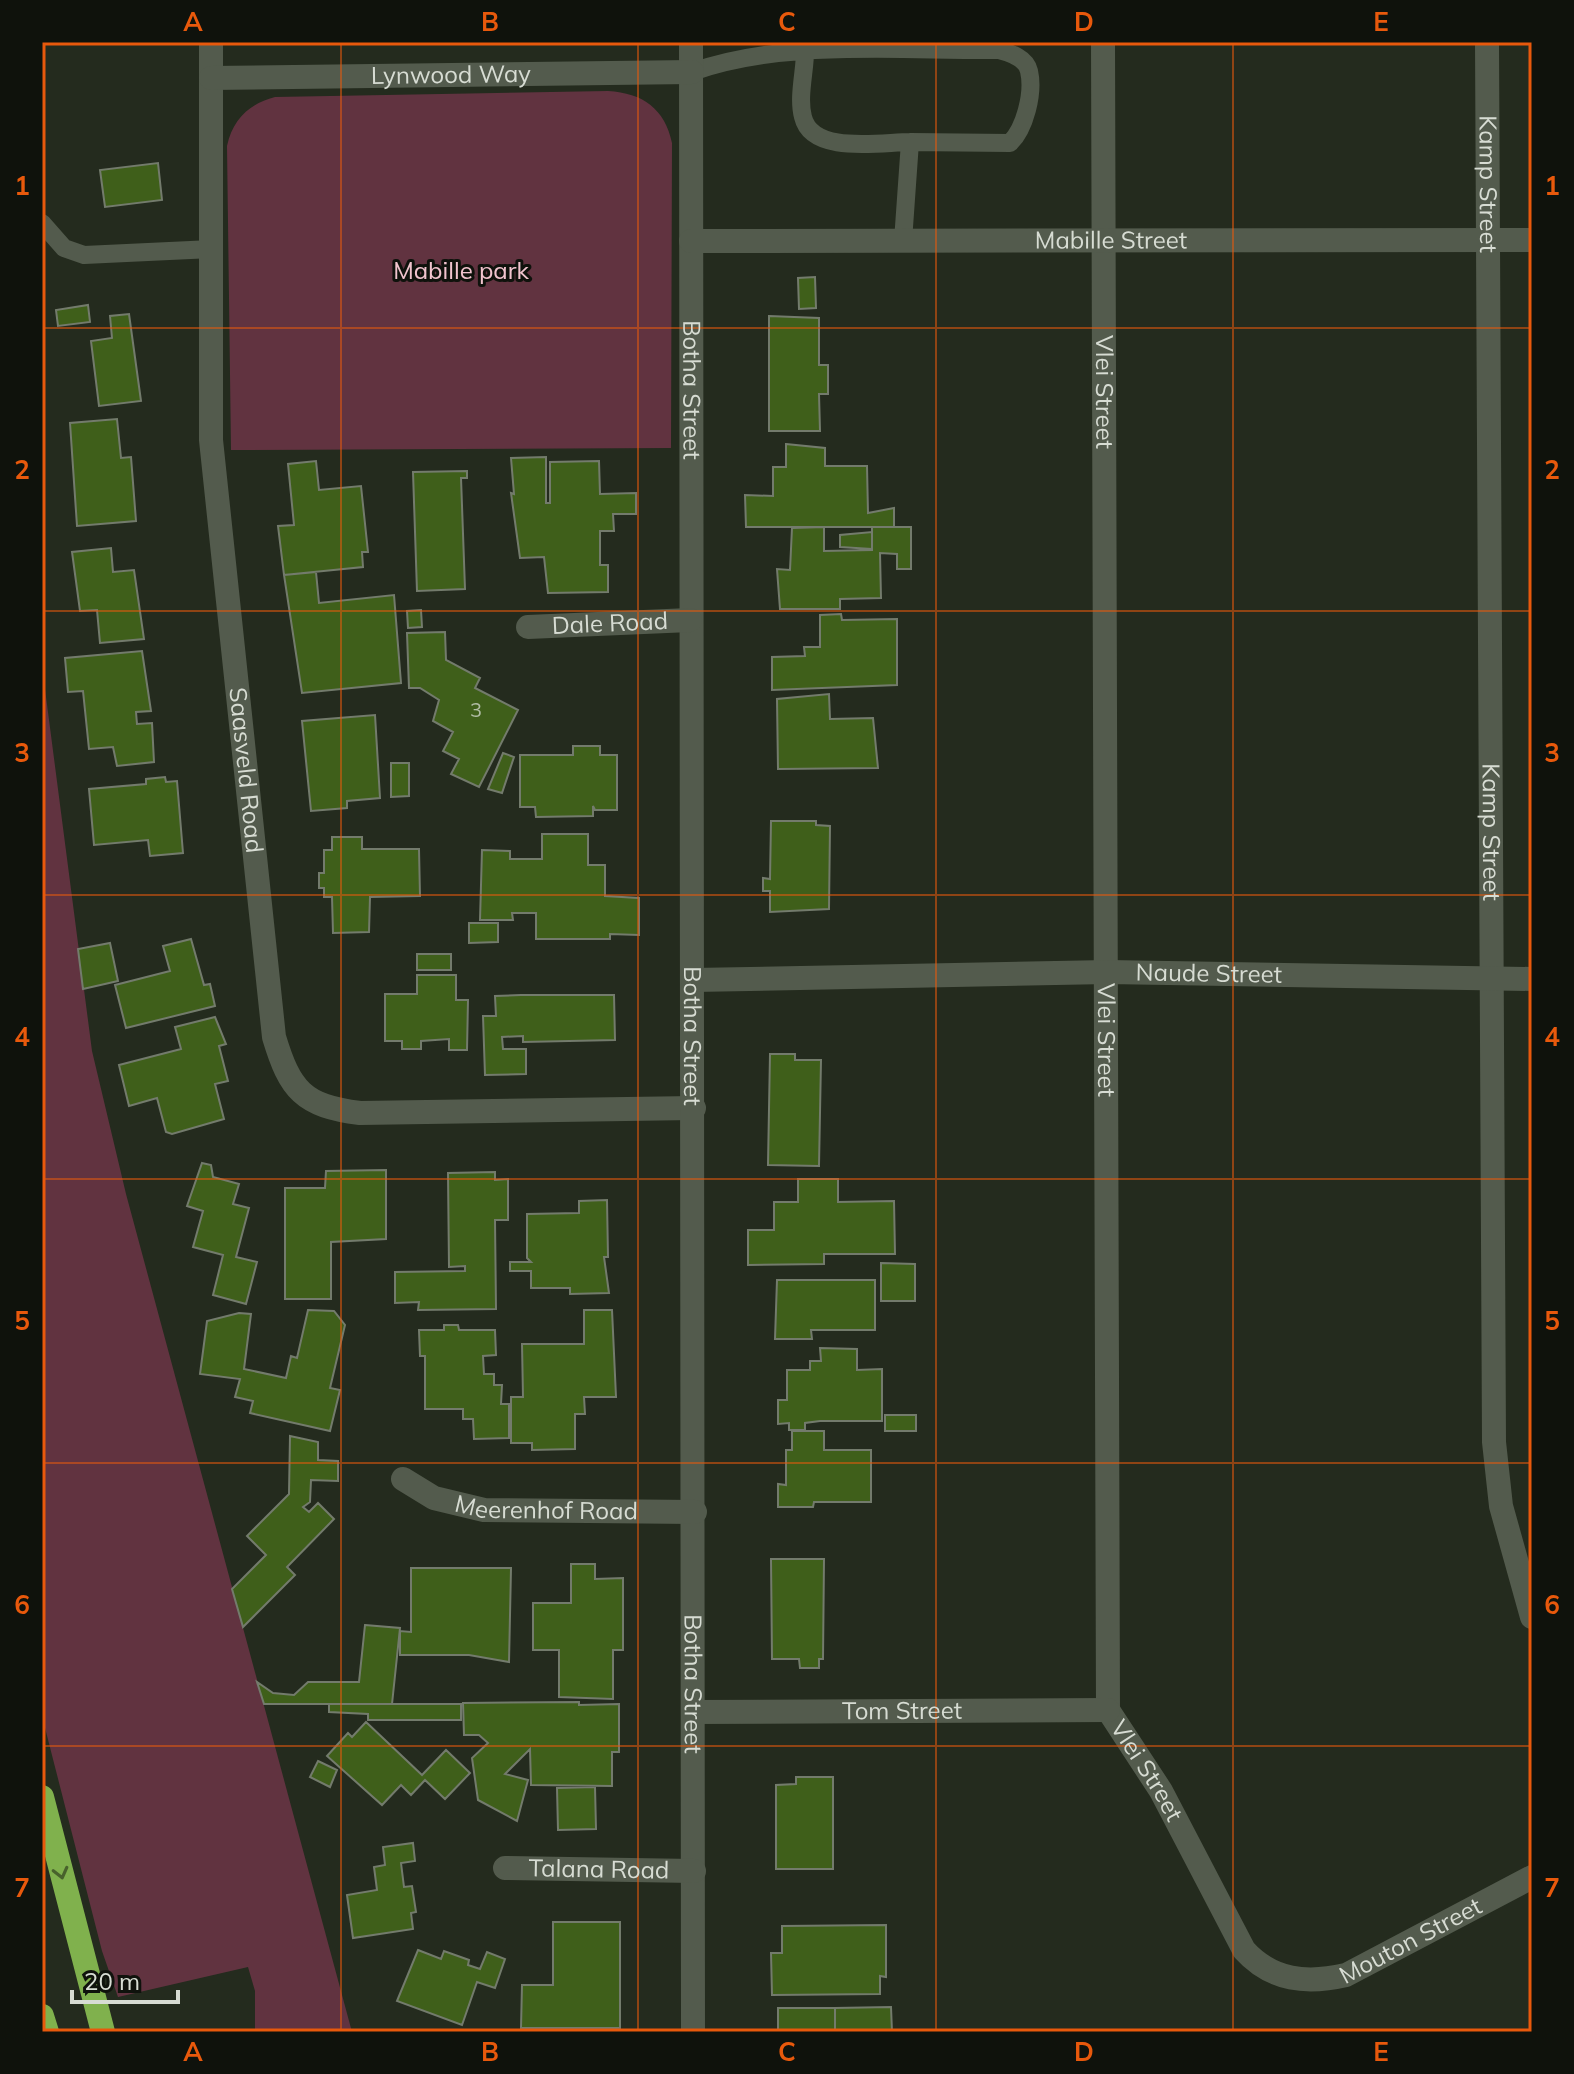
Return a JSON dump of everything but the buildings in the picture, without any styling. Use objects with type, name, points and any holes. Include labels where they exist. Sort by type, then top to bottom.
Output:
[{"type":"highway","points":[[42,1797],[102,2030]]},
{"type":"highway","points":[[42,2017],[47,2032]]},
{"type":"street","name":"Saasveld Road","points":[[211,42],[211,440],[274,1037],[285,1075],[310,1100],[333,1110],[360,1113],[694,1108]]},
{"type":"street","name":"Botha Street","points":[[691,42],[690,620],[695,1512],[693,2032]]},
{"type":"street","name":"Vlei Street","points":[[1103,42],[1108,1710],[1161,1791],[1244,1950],[1258,1966],[1284,1977]]},
{"type":"street","name":"Kamp Street","points":[[1487,42],[1494,1442],[1501,1506],[1532,1617]]},
{"type":"street","name":"Lynwood Way","points":[[211,78],[692,72]]},
{"type":"street","name":"Mabille Street","points":[[691,241],[1532,240]]},
{"type":"street","name":"Dale Road","points":[[528,627],[690,620]]},
{"type":"street","name":"Naude Street","points":[[693,980],[1108,972],[1532,979]]},
{"type":"street","name":"Meerenhof Road","points":[[403,1479],[434,1498],[484,1510],[695,1512]]},
{"type":"street","name":"Tom Street","points":[[694,1712],[1108,1710]]},
{"type":"street","name":"Talana Road","points":[[505,1868],[694,1871]]},
{"type":"street","name":"Mouton Street","points":[[1284,1977],[1316,1982],[1346,1975],[1532,1877]]},
{"type":"lane","points":[[692,72],[746,56],[805,47],[999,50],[1021,59],[1029,71],[1026,120],[1010,143],[838,142],[820,138],[811,131],[803,117],[805,47]]},
{"type":"lane","points":[[903,241],[910,142]]},
{"type":"lane","points":[[42,223],[64,248],[84,255],[212,249]]},
{"type":"green space","name":"Mabille park","points":[[608,91],[632,95],[650,105],[664,121],[672,143],[671,448],[231,450],[227,146],[233,128],[250,108],[275,97]]},
{"type":"green space","points":[[42,666],[92,1051],[126,1194],[352,2032],[255,2032],[255,1991],[248,1967],[118,1997],[102,1951],[42,1716]]}]
